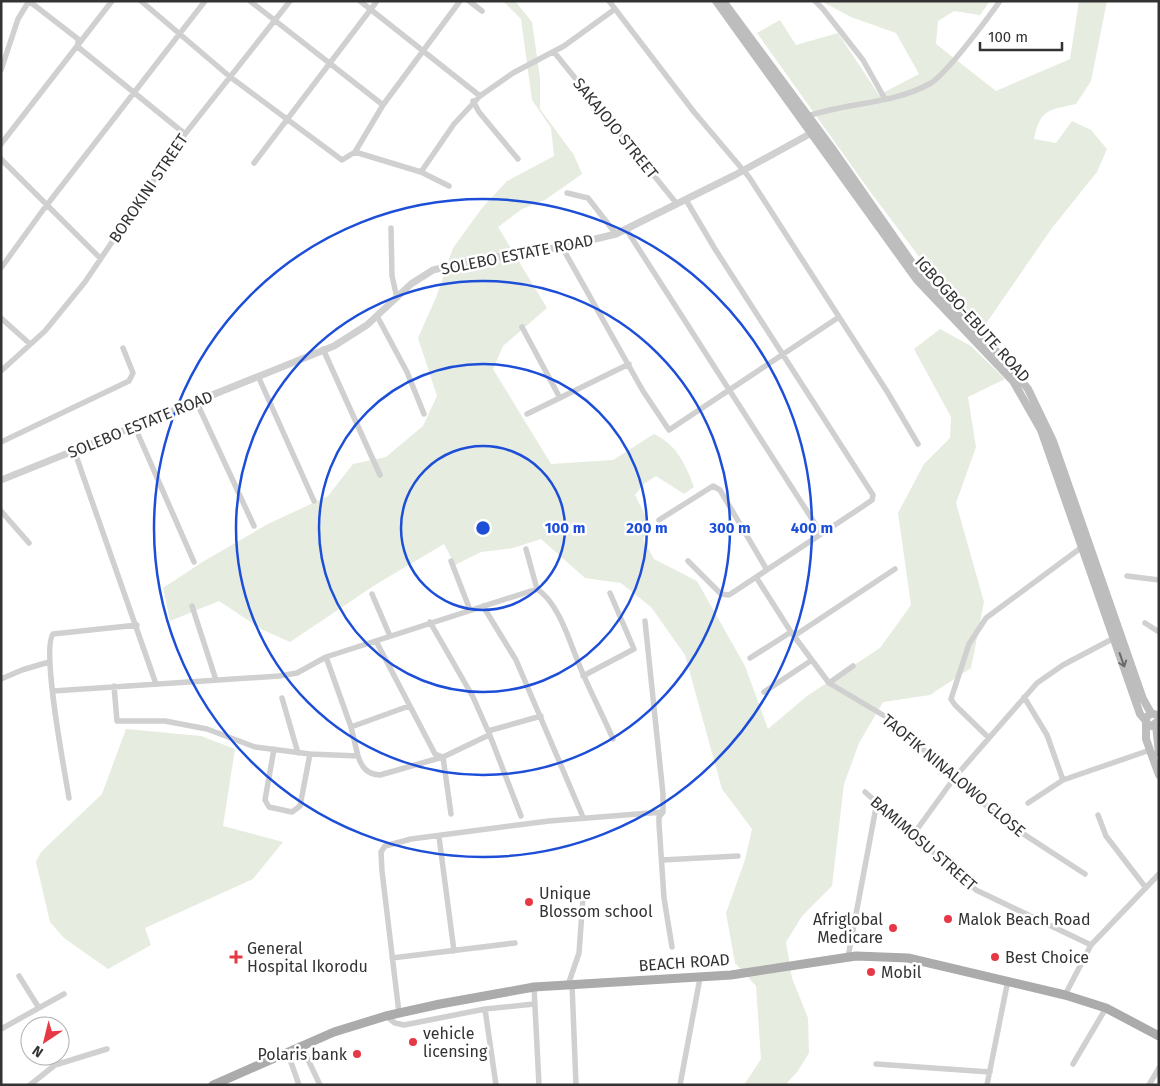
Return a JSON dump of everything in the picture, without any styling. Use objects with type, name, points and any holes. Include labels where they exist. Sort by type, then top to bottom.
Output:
[{"type":"main road","name":"IGBOGBO-EBUTE ROAD","points":[[716,1],[805,117]]},
{"type":"main road","name":"IGBOGBO-EBUTE ROAD","points":[[723,1],[915,268],[948,304],[1002,357],[1028,389],[1053,442],[1118,637],[1140,714],[1146,722],[1146,739],[1159,775]]},
{"type":"main road","name":"IGBOGBO-EBUTE ROAD","points":[[815,131],[917,280],[993,358],[1025,398],[1041,430],[1082,547],[1143,699],[1156,719],[1159,753]]},
{"type":"main road","points":[[1146,722],[1146,716],[1156,719],[1159,706]]},
{"type":"main road","name":"BEACH ROAD","points":[[213,1085],[230,1081],[287,1051],[334,1032],[399,1013],[534,987],[700,978],[848,957],[908,958],[1008,980],[1106,1008],[1159,1036]]},
{"type":"street","points":[[1,70],[18,19],[29,1],[78,39],[78,47]]},
{"type":"street","points":[[1,144],[112,1]]},
{"type":"street","points":[[140,1],[230,76],[342,160],[355,152],[383,105],[460,1]]},
{"type":"street","points":[[1,268],[46,205],[205,1]]},
{"type":"street","points":[[250,1],[383,105]]},
{"type":"street","name":"BOROKINI STREET","points":[[1,371],[30,344],[76,294],[184,134],[290,1]]},
{"type":"street","points":[[360,1],[480,96]]},
{"type":"street","points":[[254,163],[377,1]]},
{"type":"street","points":[[469,1],[482,11]]},
{"type":"street","points":[[609,1],[694,112],[743,170],[839,317],[918,444]]},
{"type":"street","points":[[815,1],[853,47],[873,76],[885,99]]},
{"type":"street","points":[[805,117],[885,99],[933,81],[1000,1]]},
{"type":"street","points":[[421,172],[454,124],[480,96],[513,73],[554,52],[615,9]]},
{"type":"street","points":[[78,47],[184,134]]},
{"type":"street","name":"SAKAJOJO STREET","points":[[554,52],[677,204]]},
{"type":"street","points":[[473,102],[518,159]]},
{"type":"street","name":"SOLEBO ESTATE ROAD","points":[[1,480],[334,346],[367,325],[411,284],[433,270],[475,260],[562,247],[616,234],[686,200],[815,131]]},
{"type":"street","points":[[355,152],[421,172],[449,186]]},
{"type":"street","points":[[1,159],[100,258]]},
{"type":"street","points":[[567,193],[588,198],[616,234]]},
{"type":"street","points":[[686,200],[783,355],[874,495],[872,500],[862,507],[725,596],[688,561]]},
{"type":"street","points":[[391,228],[392,276],[396,298]]},
{"type":"street","points":[[626,229],[821,533]]},
{"type":"street","points":[[562,247],[668,430],[839,317]]},
{"type":"street","points":[[377,316],[406,372],[424,414]]},
{"type":"street","points":[[1,318],[30,344]]},
{"type":"street","points":[[522,327],[560,398]]},
{"type":"street","points":[[1,442],[129,381],[133,373],[123,348]]},
{"type":"street","points":[[323,349],[380,475]]},
{"type":"street","points":[[527,414],[629,364]]},
{"type":"street","points":[[258,376],[314,501]]},
{"type":"street","points":[[197,402],[254,526]]},
{"type":"street","points":[[134,425],[194,562]]},
{"type":"street","points":[[74,450],[137,625],[156,684]]},
{"type":"street","points":[[659,520],[713,486],[720,490],[766,570]]},
{"type":"street","points":[[1,511],[29,543]]},
{"type":"street","points":[[989,738],[951,699],[969,644],[986,618],[1082,547]]},
{"type":"street","points":[[526,549],[537,589],[550,602],[571,642],[583,676],[613,739]]},
{"type":"street","points":[[451,561],[470,610]]},
{"type":"street","points":[[750,658],[793,634],[895,569]]},
{"type":"street","points":[[1127,576],[1159,580]]},
{"type":"street","name":"TAOFIK NINALOWO CLOSE","points":[[756,577],[793,634],[829,683],[888,718],[1018,832],[1085,874]]},
{"type":"street","points":[[53,691],[279,676],[297,673],[326,657],[537,589]]},
{"type":"street","points":[[583,676],[632,652],[634,649],[610,593]]},
{"type":"street","points":[[372,594],[390,636]]},
{"type":"street","points":[[192,606],[216,680]]},
{"type":"street","points":[[482,606],[516,660],[584,818]]},
{"type":"street","points":[[645,621],[663,812],[659,818],[662,860],[672,947]]},
{"type":"street","points":[[430,622],[473,697],[521,816]]},
{"type":"street","points":[[1145,623],[1159,632]]},
{"type":"street","points":[[69,798],[49,662],[50,638],[53,634],[137,625]]},
{"type":"street","points":[[913,835],[955,777],[1037,683],[1063,665],[1118,637]]},
{"type":"street","points":[[376,641],[435,754],[443,757]]},
{"type":"street","points":[[326,657],[351,727],[362,768],[374,775],[380,775],[443,757],[489,733],[541,716]]},
{"type":"street","points":[[764,692],[812,660]]},
{"type":"street","points":[[1,678],[49,662]]},
{"type":"street","points":[[829,683],[853,666]]},
{"type":"street","points":[[114,686],[117,721],[165,721],[186,724],[207,729],[237,742],[274,749],[298,753],[358,756]]},
{"type":"street","points":[[282,698],[298,753]]},
{"type":"street","points":[[1024,698],[1047,735],[1063,780]]},
{"type":"street","points":[[351,727],[409,706]]},
{"type":"street","points":[[274,749],[265,800],[269,807],[292,812],[300,806],[310,754]]},
{"type":"street","points":[[1028,803],[1063,780],[1150,750]]},
{"type":"street","points":[[443,757],[451,814]]},
{"type":"street","name":"BAMIMOSU STREET","points":[[865,792],[976,890],[1091,945]]},
{"type":"street","points":[[848,957],[877,802]]},
{"type":"street","points":[[399,1013],[382,871],[382,852],[385,846],[391,843],[584,818],[663,812]]},
{"type":"street","points":[[1098,815],[1106,836],[1146,888]]},
{"type":"street","points":[[439,837],[454,950]]},
{"type":"street","points":[[662,860],[738,856]]},
{"type":"street","points":[[1065,995],[1091,945],[1159,874]]},
{"type":"street","points":[[576,1085],[570,984],[579,953],[583,898]]},
{"type":"street","points":[[392,958],[515,943]]},
{"type":"street","points":[[19,976],[39,1008]]},
{"type":"street","points":[[680,1085],[700,978]]},
{"type":"street","points":[[987,1085],[1008,980]]},
{"type":"street","points":[[534,987],[538,1085]]},
{"type":"street","points":[[1,1029],[64,994]]},
{"type":"street","points":[[386,1016],[395,1023],[404,1025],[485,1009],[534,1004]]},
{"type":"street","points":[[1073,1064],[1106,1008]]},
{"type":"street","points":[[485,1009],[496,1085]]},
{"type":"street","points":[[302,1045],[320,1085]]},
{"type":"street","points":[[30,1085],[55,1065],[106,1049]]},
{"type":"street","points":[[287,1051],[300,1085]]},
{"type":"street","points":[[876,1064],[990,1072]]},
{"type":"street","points":[[1149,1085],[1159,1068]]},
{"type":"shaded area","points":[[503,1],[515,1],[532,22],[540,78],[540,109],[574,155],[582,174],[545,200],[522,209],[498,227],[547,308],[503,346],[493,369],[551,464],[613,460],[654,434],[662,438],[674,449],[684,463],[694,487],[684,494],[656,476],[644,484],[635,495],[650,525],[643,539],[654,559],[697,581],[745,666],[768,729],[807,696],[880,648],[911,605],[898,513],[924,464],[950,438],[951,417],[914,349],[940,329],[971,346],[1005,379],[968,397],[976,447],[956,503],[984,602],[971,668],[930,695],[883,702],[859,743],[844,784],[832,886],[802,916],[786,942],[792,978],[808,1018],[809,1053],[797,1072],[785,1085],[744,1085],[761,1059],[756,986],[735,963],[726,913],[745,860],[752,829],[722,789],[685,655],[651,607],[621,583],[585,578],[541,539],[513,548],[481,552],[455,565],[444,544],[375,585],[290,642],[263,630],[219,601],[170,621],[163,588],[204,561],[268,524],[328,496],[353,464],[386,457],[423,426],[437,396],[418,338],[437,295],[453,248],[482,208],[507,181],[554,156],[551,128],[532,100],[521,19]]},
{"type":"shaded area","points":[[821,1],[990,1],[980,15],[954,11],[938,21],[936,44],[996,91],[1070,59],[1079,1],[1107,1],[1091,81],[1076,104],[1052,110],[1043,116],[1036,129],[1034,139],[1056,143],[1072,121],[1091,130],[1107,149],[1097,172],[1052,228],[985,325],[978,322],[941,286],[869,190],[757,33],[780,20],[796,45],[838,33],[879,95],[919,74],[896,33],[851,17]]},
{"type":"shaded area","points":[[126,729],[201,736],[235,749],[223,826],[283,842],[253,879],[145,928],[151,945],[108,969],[64,938],[50,922],[36,862],[41,852],[102,794]]},
{"type":"place","name":"Unique Blossom school","points":[[529,902]]},
{"type":"place","name":"Malok Beach Road","points":[[948,919]]},
{"type":"place","name":"Afriglobal Medicare","points":[[893,928]]},
{"type":"place","name":"General Hospital Ikorodu","points":[[236,957]]},
{"type":"place","name":"Best Choice","points":[[995,957]]},
{"type":"place","name":"Mobil","points":[[871,972]]},
{"type":"place","name":"vehicle licensing","points":[[413,1042]]},
{"type":"place","name":"Polaris bank","points":[[357,1054]]}]
